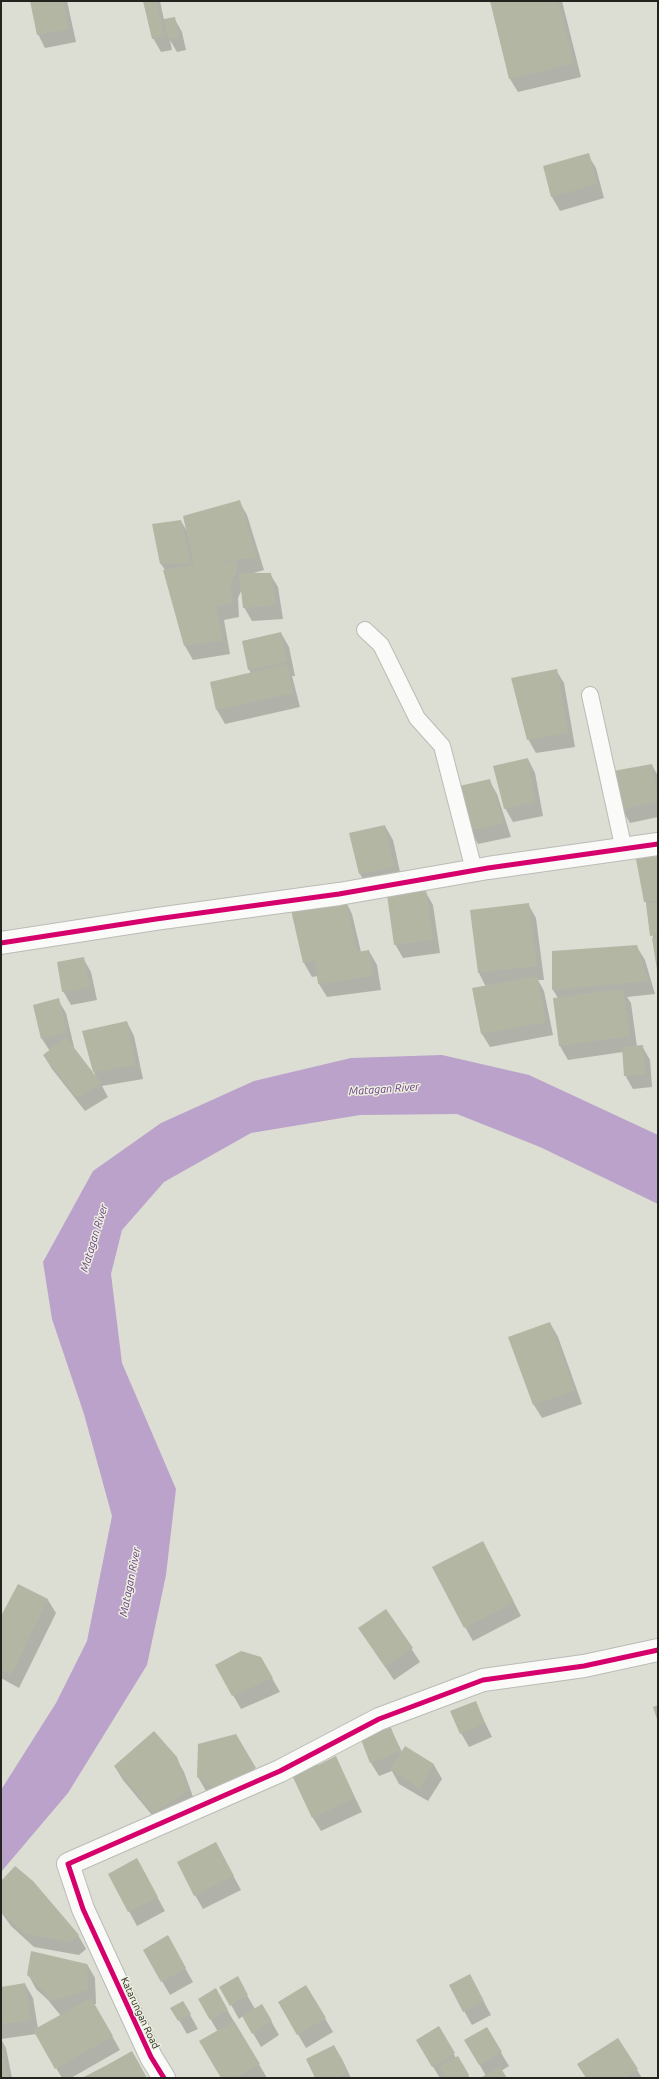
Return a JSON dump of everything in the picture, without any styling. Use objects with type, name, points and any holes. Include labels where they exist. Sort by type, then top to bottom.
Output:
[{"type":"street","points":[[1,943],[156,919],[339,894],[474,870],[658,844]]},
{"type":"street","name":"Katarungan Road","points":[[162,2077],[151,2057],[83,1909],[68,1864],[280,1771],[379,1719],[483,1680],[584,1666],[658,1650]]},
{"type":"lane","points":[[365,630],[381,645],[417,718],[442,746],[474,870]]},
{"type":"lane","points":[[590,695],[624,850]]},
{"type":"water","name":"Matagan River","points":[[442,1055],[529,1075],[658,1135],[658,1204],[540,1147],[457,1114],[360,1115],[251,1133],[164,1182],[122,1230],[111,1274],[122,1363],[176,1489],[166,1575],[147,1665],[68,1793],[1,1872],[1,1790],[56,1703],[87,1641],[112,1516],[84,1414],[52,1319],[43,1262],[93,1171],[161,1123],[254,1081],[351,1058]]},
{"type":"building","points":[[30,1],[63,1],[69,29],[37,35]]},
{"type":"building","points":[[143,1],[156,1],[165,36],[152,39]]},
{"type":"building","points":[[490,1],[558,1],[574,63],[509,79]]},
{"type":"building","points":[[175,17],[179,37],[168,39],[164,19]]},
{"type":"building","points":[[589,153],[597,184],[551,197],[543,166]]},
{"type":"building","points":[[240,500],[257,557],[206,563],[237,561],[236,572],[231,583],[232,604],[216,606],[223,641],[184,646],[163,570],[194,565],[183,516]]},
{"type":"building","points":[[181,520],[191,563],[160,564],[152,524]]},
{"type":"building","points":[[239,573],[271,573],[276,605],[243,608]]},
{"type":"building","points":[[281,632],[287,662],[248,670],[242,641]]},
{"type":"building","points":[[287,664],[293,693],[216,710],[210,682]]},
{"type":"building","points":[[557,669],[568,733],[527,740],[511,678]]},
{"type":"building","points":[[528,758],[535,802],[504,809],[493,766]]},
{"type":"building","points":[[652,764],[658,802],[621,809],[613,771]]},
{"type":"building","points":[[490,779],[504,823],[469,831],[455,787]]},
{"type":"building","points":[[385,825],[394,867],[359,874],[349,833]]},
{"type":"building","points":[[658,856],[658,900],[644,902],[636,859]]},
{"type":"building","points":[[426,890],[433,939],[394,945],[387,895]]},
{"type":"building","points":[[345,899],[357,952],[369,950],[373,976],[318,984],[315,961],[303,963],[291,910]]},
{"type":"building","points":[[529,903],[537,966],[478,973],[470,910]]},
{"type":"building","points":[[658,903],[658,935],[650,936],[646,904]]},
{"type":"building","points":[[652,938],[658,938],[658,970],[657,970]]},
{"type":"building","points":[[637,945],[648,981],[552,990],[552,951]]},
{"type":"building","points":[[84,957],[90,987],[62,992],[57,962]]},
{"type":"building","points":[[537,976],[546,1022],[481,1034],[472,988]]},
{"type":"building","points":[[623,989],[630,1036],[559,1046],[553,998]]},
{"type":"building","points":[[59,998],[67,1033],[41,1039],[33,1005]]},
{"type":"building","points":[[127,1021],[136,1065],[93,1072],[82,1031]]},
{"type":"building","points":[[66,1037],[101,1083],[77,1098],[43,1055]]},
{"type":"building","points":[[643,1045],[645,1074],[624,1076],[622,1047]]},
{"type":"building","points":[[550,1322],[575,1390],[533,1405],[508,1337]]},
{"type":"building","points":[[483,1541],[514,1602],[464,1628],[432,1567]]},
{"type":"building","points":[[18,1584],[48,1599],[11,1675],[1,1669],[1,1616]]},
{"type":"building","points":[[386,1609],[413,1648],[385,1667],[358,1628]]},
{"type":"building","points":[[241,1651],[261,1657],[273,1678],[232,1696],[215,1665]]},
{"type":"building","points":[[476,1701],[485,1723],[460,1734],[450,1711]]},
{"type":"building","points":[[658,1705],[658,1722],[653,1707]]},
{"type":"building","points":[[390,1725],[400,1751],[370,1763],[360,1737]]},
{"type":"building","points":[[154,1731],[177,1757],[189,1790],[153,1813],[114,1766]]},
{"type":"building","points":[[236,1734],[256,1768],[215,1788],[197,1777],[198,1744]]},
{"type":"building","points":[[405,1746],[434,1764],[420,1788],[390,1770]]},
{"type":"building","points":[[336,1756],[355,1798],[312,1818],[290,1771],[313,1760],[318,1765]]},
{"type":"building","points":[[216,1842],[234,1876],[194,1896],[177,1862]]},
{"type":"building","points":[[137,1858],[158,1897],[128,1912],[108,1874]]},
{"type":"building","points":[[15,1866],[33,1881],[79,1935],[71,1942],[25,1934],[2,1913],[1,1881]]},
{"type":"building","points":[[168,1935],[186,1968],[161,1982],[143,1950]]},
{"type":"building","points":[[31,1951],[87,1964],[88,1990],[51,2001],[39,1986],[27,1975]]},
{"type":"building","points":[[470,1974],[484,2001],[463,2012],[449,1985]]},
{"type":"building","points":[[238,1976],[248,1995],[230,2006],[219,1987]]},
{"type":"building","points":[[25,1983],[31,2020],[1,2024],[1,1987]]},
{"type":"building","points":[[306,1985],[326,2018],[297,2035],[278,2002]]},
{"type":"building","points":[[216,1988],[228,2010],[210,2020],[198,1999]]},
{"type":"building","points":[[91,1998],[113,2036],[55,2069],[33,2030]]},
{"type":"building","points":[[183,2001],[191,2014],[178,2021],[170,2008]]},
{"type":"building","points":[[262,2004],[272,2021],[252,2034],[242,2016]]},
{"type":"building","points":[[234,2021],[260,2064],[235,2078],[221,2078],[199,2041]]},
{"type":"building","points":[[439,2026],[455,2053],[432,2067],[416,2040]]},
{"type":"building","points":[[487,2027],[502,2052],[479,2065],[464,2040]]},
{"type":"building","points":[[618,2038],[638,2069],[625,2078],[586,2078],[577,2064]]},
{"type":"building","points":[[334,2045],[348,2072],[337,2078],[315,2078],[306,2059]]},
{"type":"building","points":[[2,2047],[8,2078],[1,2078]]},
{"type":"building","points":[[132,2051],[147,2078],[82,2078],[107,2065]]},
{"type":"building","points":[[458,2056],[469,2075],[463,2078],[446,2078],[439,2067]]},
{"type":"building","points":[[500,2067],[507,2078],[480,2078]]},
{"type":"cycle path","points":[[1,943],[156,919],[339,894],[488,868],[658,844]]},
{"type":"cycle path","points":[[164,2078],[151,2057],[83,1909],[68,1864],[280,1771],[379,1719],[483,1680],[584,1666],[658,1650]]}]
